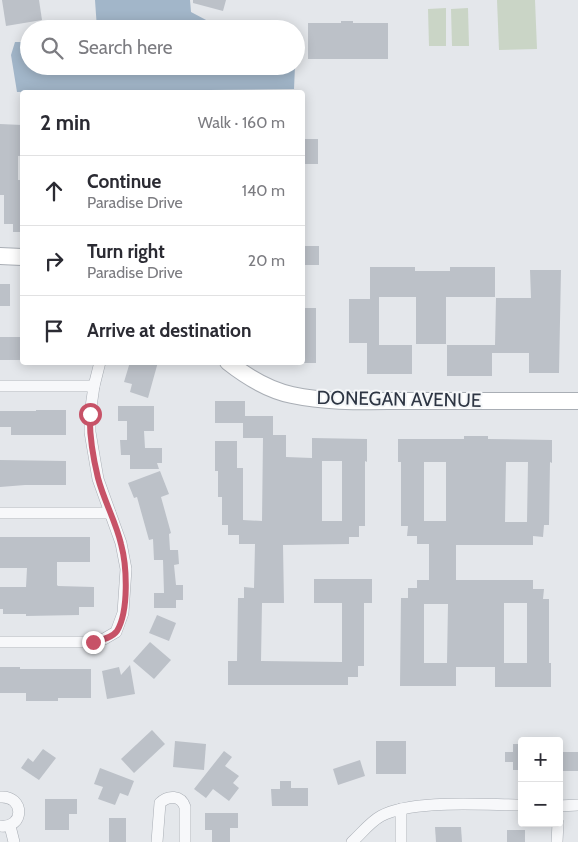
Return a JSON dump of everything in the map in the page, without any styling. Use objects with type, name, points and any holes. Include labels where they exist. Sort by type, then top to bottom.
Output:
[{"type":"street","points":[[0,256],[20,257]]},
{"type":"street","points":[[0,642],[93,642],[104,639],[116,632],[123,613],[126,570],[121,543],[98,479],[90,432],[90,414],[99,365]]},
{"type":"street","name":"DONEGAN AVENUE","points":[[232,365],[271,388],[291,395],[313,398],[392,401],[578,401]]},
{"type":"street","points":[[0,386],[94,386]]},
{"type":"street","points":[[0,513],[110,513]]},
{"type":"street","points":[[0,797],[11,798],[18,805],[19,815],[14,823],[5,826],[14,842]]},
{"type":"street","points":[[157,842],[160,803],[170,797],[178,798],[185,807],[185,842]]},
{"type":"street","points":[[352,842],[380,816],[401,809],[425,805],[518,805]]},
{"type":"street","points":[[563,806],[578,806]]},
{"type":"street","points":[[401,809],[401,842]]},
{"type":"street","points":[[557,842],[558,827]]},
{"type":"green space","points":[[497,0],[535,0],[537,49],[499,50]]},
{"type":"green space","points":[[446,8],[446,46],[429,46],[428,9]]},
{"type":"green space","points":[[468,8],[469,46],[452,46],[451,9]]},
{"type":"water","points":[[95,0],[190,0],[191,12],[206,20],[96,20]]},
{"type":"water","points":[[15,42],[20,42],[20,75],[295,75],[294,89],[20,90],[20,92],[17,92],[11,55]]},
{"type":"building","points":[[2,0],[39,0],[42,20],[20,20],[20,24],[6,26]]},
{"type":"building","points":[[193,0],[226,0],[223,11],[193,3]]},
{"type":"building","points":[[341,21],[388,23],[388,59],[308,59],[308,23],[341,23]]},
{"type":"building","points":[[0,124],[20,125],[18,180],[20,180],[20,232],[13,232],[13,224],[4,224],[4,195],[0,195]]},
{"type":"building","points":[[305,139],[318,139],[318,164],[305,164]]},
{"type":"building","points":[[305,246],[319,246],[319,265],[305,265]]},
{"type":"building","points":[[370,267],[415,267],[415,271],[450,271],[450,267],[495,267],[495,297],[446,297],[446,344],[416,344],[416,297],[379,297],[379,345],[412,345],[412,374],[367,374],[367,343],[349,343],[349,299],[370,299]]},
{"type":"building","points":[[530,270],[561,270],[559,373],[529,373],[529,353],[492,353],[492,376],[447,376],[447,345],[495,345],[496,298],[531,298]]},
{"type":"building","points":[[0,284],[10,284],[10,306],[0,306]]},
{"type":"building","points":[[305,308],[316,308],[316,363],[305,363]]},
{"type":"building","points":[[0,337],[20,337],[20,360],[0,360]]},
{"type":"building","points":[[129,365],[157,365],[148,398],[130,392],[132,384],[124,382]]},
{"type":"building","points":[[215,401],[245,401],[245,416],[273,416],[273,435],[286,435],[286,457],[312,458],[312,438],[367,439],[365,526],[359,526],[359,537],[349,537],[349,544],[283,545],[284,603],[262,603],[261,661],[342,662],[342,603],[314,603],[314,579],[372,579],[372,603],[364,603],[364,666],[358,666],[358,677],[348,677],[348,685],[228,685],[228,661],[237,661],[238,598],[244,598],[244,587],[254,588],[255,544],[239,544],[239,535],[228,535],[228,525],[222,525],[222,497],[218,497],[218,471],[215,471],[215,441],[237,441],[237,468],[243,468],[243,520],[262,521],[263,438],[243,438],[243,423],[215,423]],"holes":[[[322,461],[342,461],[342,521],[322,521]]]},
{"type":"building","points":[[118,406],[154,406],[154,431],[144,431],[145,448],[162,448],[162,463],[157,463],[159,469],[130,469],[130,455],[121,455],[120,440],[127,440],[127,421],[118,421]]},
{"type":"building","points":[[66,410],[66,435],[11,435],[11,427],[0,427],[0,411]]},
{"type":"building","points":[[464,436],[488,436],[488,439],[552,440],[549,525],[544,525],[543,537],[533,536],[533,545],[456,545],[456,580],[533,580],[533,589],[544,589],[543,599],[549,599],[551,687],[495,687],[495,667],[456,667],[456,686],[400,686],[401,598],[408,598],[408,588],[417,588],[417,580],[429,580],[429,544],[417,544],[417,536],[407,536],[408,526],[401,526],[401,462],[398,462],[398,439],[464,439]],"holes":[[[424,462],[446,462],[446,521],[424,521]],[[506,462],[528,462],[527,522],[505,522]],[[504,603],[527,603],[527,663],[504,663]],[[424,604],[448,604],[447,663],[424,663]]]},
{"type":"building","points":[[0,460],[66,461],[66,485],[0,487]]},
{"type":"building","points":[[160,471],[169,494],[161,497],[171,533],[169,534],[170,550],[178,550],[179,564],[174,565],[176,585],[183,585],[183,600],[176,600],[176,608],[154,608],[154,593],[164,593],[163,560],[154,560],[153,539],[149,540],[137,497],[134,498],[128,483]]},
{"type":"building","points":[[0,537],[90,537],[90,562],[57,562],[57,585],[94,587],[94,607],[79,607],[79,615],[26,616],[26,614],[3,614],[3,609],[0,609],[0,587],[26,587],[27,568],[0,568]]},
{"type":"building","points":[[157,615],[176,623],[169,641],[149,633]]},
{"type":"building","points":[[150,642],[171,660],[154,679],[133,661]]},
{"type":"building","points":[[130,665],[135,694],[107,699],[102,671],[119,667],[121,675]]},
{"type":"building","points":[[0,667],[20,667],[20,669],[91,669],[91,698],[58,698],[58,701],[26,701],[26,693],[0,693]]},
{"type":"building","points":[[152,730],[165,744],[134,773],[121,759]]},
{"type":"building","points":[[175,741],[206,744],[204,770],[173,767]]},
{"type":"building","points":[[376,741],[406,741],[406,774],[376,774]]},
{"type":"building","points":[[513,744],[518,744],[518,770],[513,770],[513,762],[505,762],[505,752],[513,752]]},
{"type":"building","points":[[43,749],[56,758],[39,780],[21,768],[28,758],[33,762]]},
{"type":"building","points":[[224,751],[232,757],[225,766],[239,776],[233,783],[239,788],[229,801],[213,789],[206,798],[194,789]]},
{"type":"building","points":[[563,752],[578,752],[578,771],[563,771]]},
{"type":"building","points":[[360,760],[365,776],[338,785],[333,769]]},
{"type":"building","points":[[100,768],[134,781],[128,796],[120,793],[115,805],[98,799],[103,787],[94,784]]},
{"type":"building","points":[[280,781],[291,781],[291,788],[308,788],[308,806],[272,806],[271,789],[280,789]]},
{"type":"building","points":[[45,799],[77,799],[77,814],[69,814],[69,830],[45,830]]},
{"type":"building","points":[[205,813],[238,813],[238,828],[230,828],[230,842],[212,842],[212,830],[205,830]]},
{"type":"building","points":[[109,818],[126,818],[126,842],[109,842]]},
{"type":"building","points":[[435,827],[461,827],[462,842],[436,842]]},
{"type":"building","points":[[507,830],[525,830],[525,842],[507,842]]},
{"type":"route","points":[[90,414],[90,432],[98,479],[121,543],[126,570],[123,613],[116,632],[104,639],[93,642]]}]
